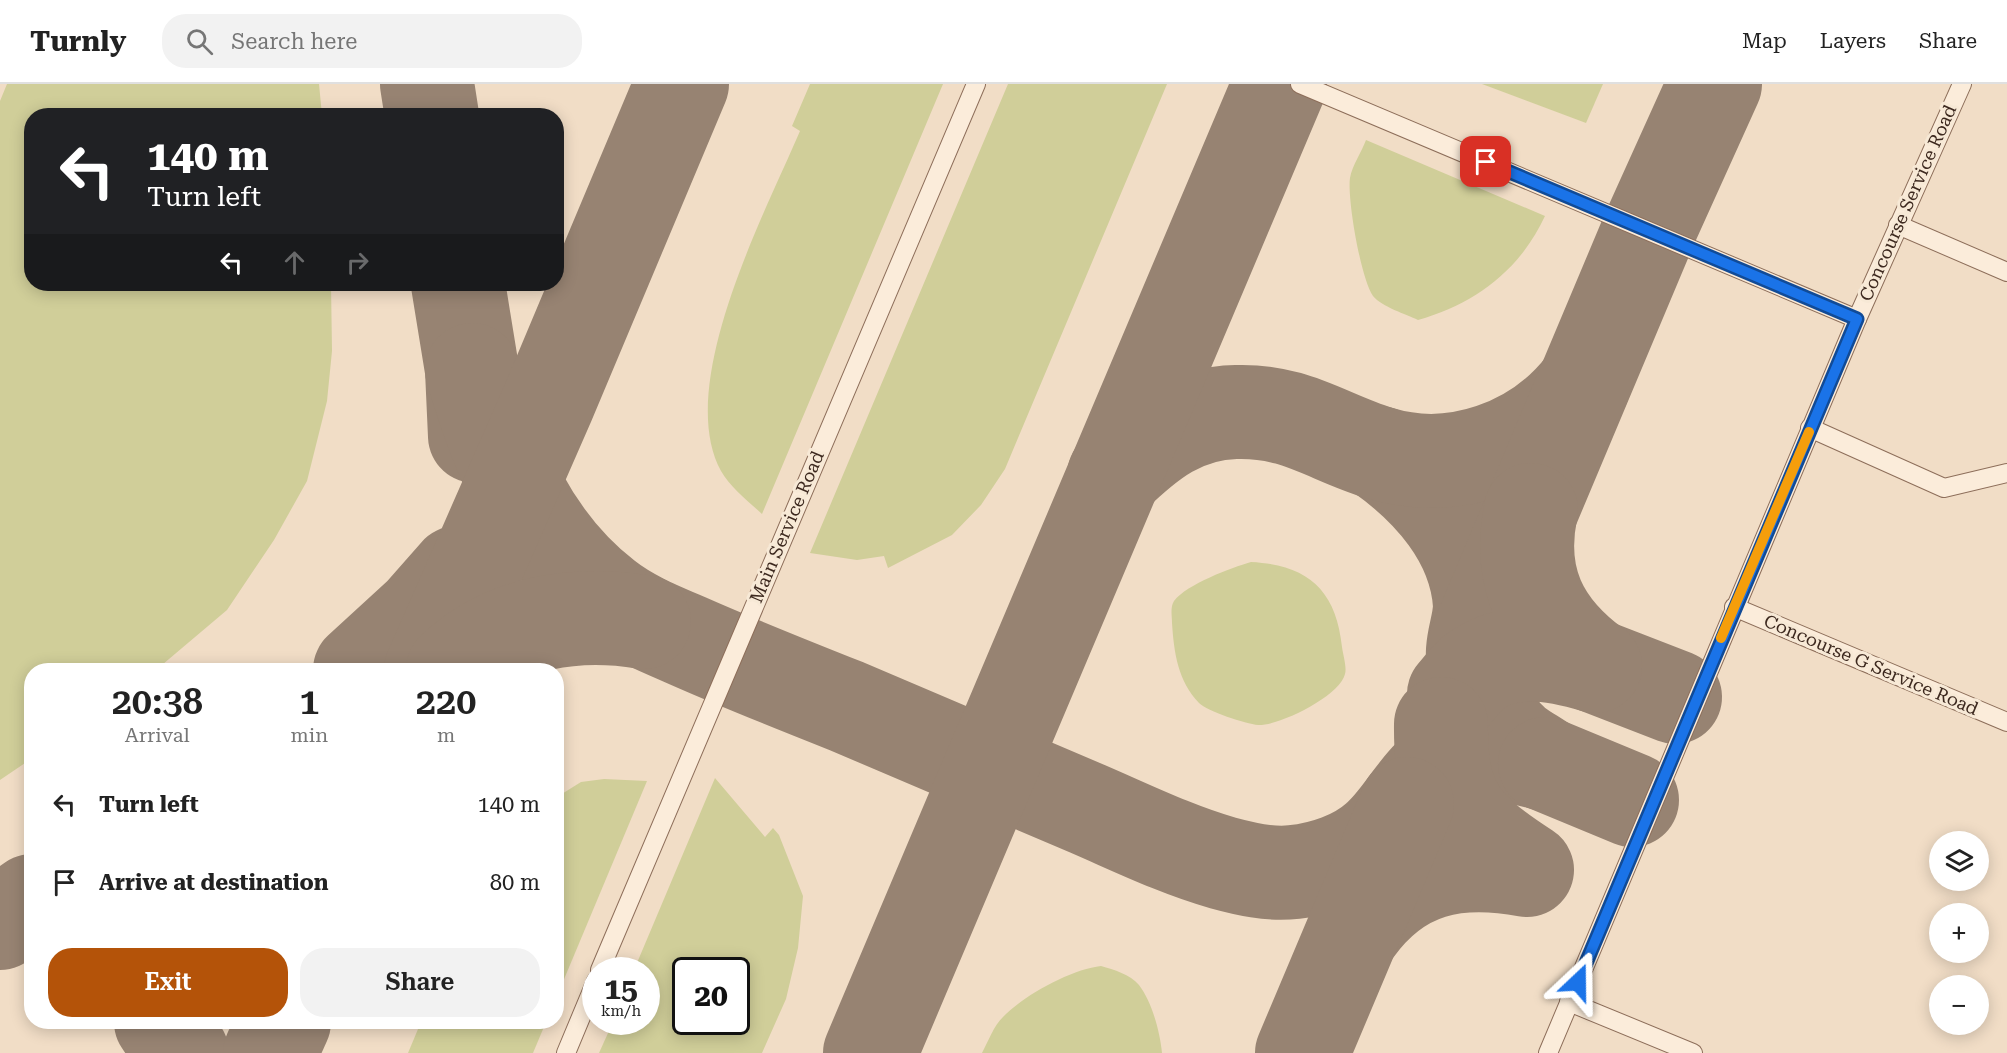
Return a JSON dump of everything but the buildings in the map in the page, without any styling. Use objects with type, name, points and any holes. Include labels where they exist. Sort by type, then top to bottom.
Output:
[{"type":"lane","name":"Main Service Road","points":[[606,957],[976,84]]},
{"type":"lane","points":[[1300,84],[1857,319]]},
{"type":"lane","name":"Concourse Service Road","points":[[1548,1053],[1810,428],[1962,84]]},
{"type":"lane","points":[[1898,225],[2007,272]]},
{"type":"lane","points":[[1810,428],[1944,488],[2007,473]]},
{"type":"lane","name":"Concourse G Service Road","points":[[1734,607],[2007,722]]},
{"type":"lane","points":[[1569,1002],[1693,1053]]},
{"type":"lane","points":[[566,1053],[582,1015]]},
{"type":"shaded area","points":[[7,84],[319,84],[321,108],[24,108],[24,291],[331,291],[332,351],[327,401],[307,481],[274,540],[227,610],[164,663],[24,663],[24,764],[0,780],[0,101]]},
{"type":"shaded area","points":[[810,84],[943,84],[762,514],[734,488],[721,471],[709,435],[709,393],[716,347],[730,300],[747,252],[800,131],[792,126]]},
{"type":"shaded area","points":[[1008,84],[1167,84],[1005,469],[981,505],[952,535],[888,568],[884,556],[857,560],[810,553]]},
{"type":"shaded area","points":[[1482,84],[1603,84],[1586,123]]},
{"type":"shaded area","points":[[1366,140],[1545,216],[1523,253],[1494,282],[1458,305],[1418,320],[1377,300],[1368,287],[1356,238],[1350,188],[1351,173]]},
{"type":"shaded area","points":[[1251,562],[1288,568],[1303,575],[1325,595],[1339,627],[1346,668],[1341,683],[1321,700],[1280,721],[1258,725],[1236,720],[1199,703],[1186,685],[1178,666],[1172,615],[1174,601],[1180,595],[1221,572]]},
{"type":"shaded area","points":[[715,778],[765,837],[773,828],[779,835],[803,896],[798,948],[786,999],[762,1053],[599,1053],[607,1035],[660,1035],[660,957],[639,957]]},
{"type":"shaded area","points":[[604,779],[647,781],[564,979],[564,793],[581,782]]},
{"type":"shaded area","points":[[1101,966],[1126,975],[1135,981],[1144,992],[1155,1017],[1162,1053],[982,1053],[1000,1020],[1023,1000],[1049,984],[1076,972]]},
{"type":"shaded area","points":[[418,1029],[543,1029],[533,1053],[408,1053]]},
{"type":"taxiway","points":[[427,84],[431,108]]},
{"type":"taxiway","points":[[434,663],[548,403],[682,84]]},
{"type":"taxiway","points":[[870,1053],[1280,84]]},
{"type":"taxiway","points":[[1475,644],[1649,230],[1715,84]]},
{"type":"taxiway","points":[[459,291],[472,370],[475,436]]},
{"type":"taxiway","points":[[472,370],[493,435],[506,466],[537,524],[580,575],[625,611],[708,650],[846,706],[1172,845],[1223,863],[1267,872],[1285,873],[1316,868],[1360,851],[1389,828],[1435,771],[1461,757],[1493,753],[1545,764],[1518,747],[1506,735],[1490,713],[1479,688],[1473,662],[1480,605],[1477,581],[1470,559],[1459,538],[1432,499],[1398,467],[1379,453]]},
{"type":"taxiway","points":[[1114,475],[1154,440],[1184,423],[1200,417],[1236,412],[1276,415],[1310,426],[1360,447],[1407,459],[1436,461],[1464,458],[1492,451],[1518,440],[1542,425],[1564,407],[1583,386]]},
{"type":"taxiway","points":[[1454,694],[1473,673],[1486,664],[1501,659],[1517,656],[1549,656],[1595,666],[1560,634],[1547,617],[1538,598],[1531,579],[1528,557],[1531,510]]},
{"type":"taxiway","points":[[368,663],[420,615],[457,573]]},
{"type":"taxiway","points":[[461,663],[495,640],[518,630],[542,624],[568,619],[593,618],[644,622]]},
{"type":"taxiway","points":[[1595,666],[1675,697]]},
{"type":"taxiway","points":[[1356,929],[1373,908],[1391,892],[1411,880],[1432,872],[1477,865],[1527,870],[1486,841],[1459,811],[1445,774],[1441,724]]},
{"type":"taxiway","points":[[1545,764],[1632,800]]},
{"type":"taxiway","points":[[1302,1053],[1407,804]]},
{"type":"taxiway","points":[[0,923],[24,906]]},
{"type":"taxiway","points":[[166,1029],[182,1053]]},
{"type":"taxiway","points":[[270,1053],[281,1029]]},
{"type":"slow traffic","points":[[1721,638],[1809,432]]},
{"type":"route","points":[[1486,162],[1857,319],[1578,982]]}]
